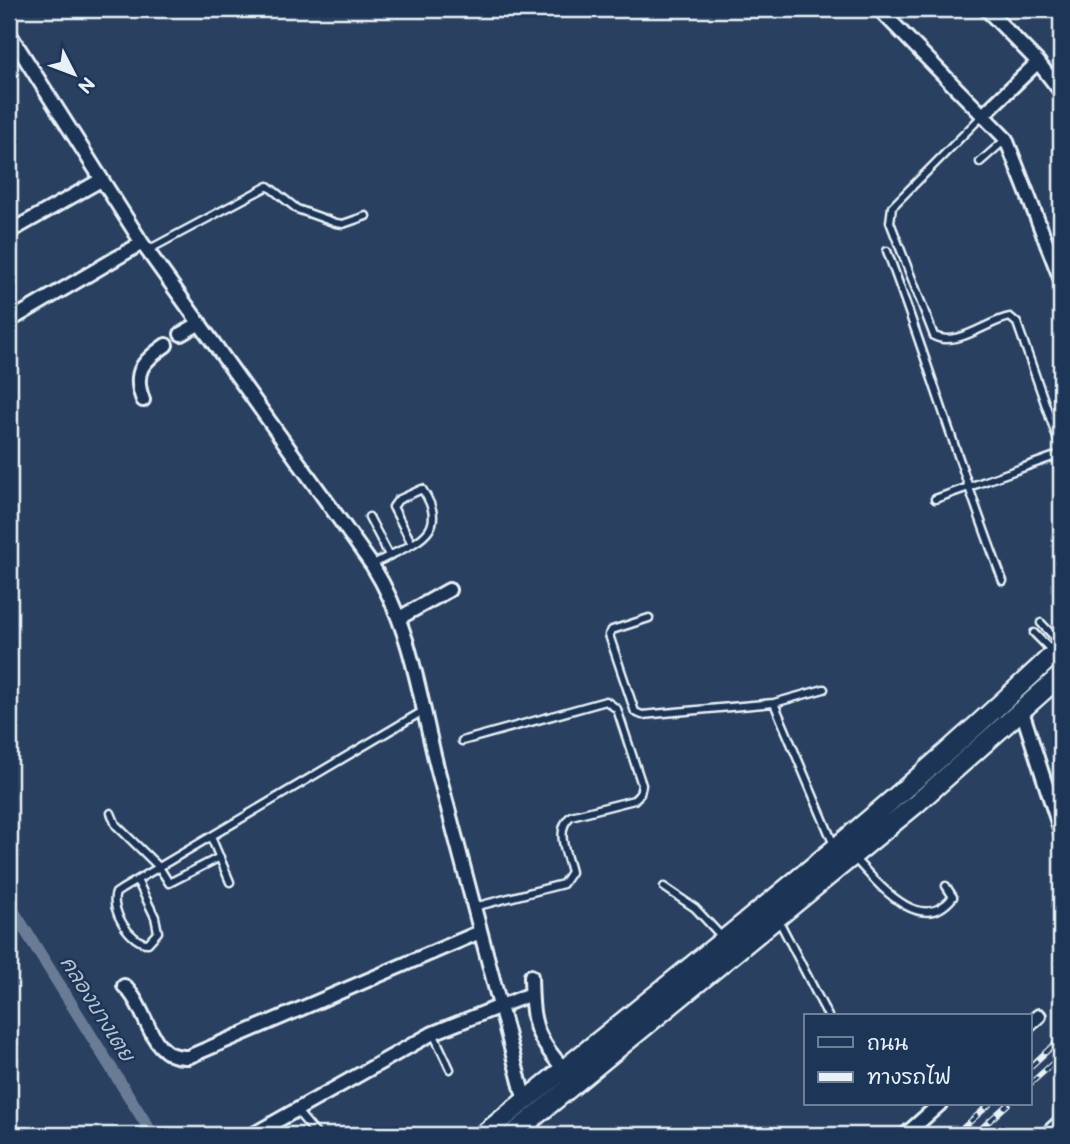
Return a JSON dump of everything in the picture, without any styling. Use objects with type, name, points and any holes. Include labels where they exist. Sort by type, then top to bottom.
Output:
[{"type":"main road","points":[[512,1135],[532,1128],[777,918],[1059,648]]},
{"type":"main road","points":[[483,1135],[723,939],[844,853],[1022,711],[1061,676]]},
{"type":"main road","points":[[525,1101],[532,1128]]},
{"type":"street","points":[[879,9],[1006,139],[1061,280]]},
{"type":"street","points":[[986,9],[1038,62],[1061,92]]},
{"type":"street","points":[[9,33],[145,247],[372,565],[401,617],[525,1101]]},
{"type":"street","points":[[983,115],[1038,62]]},
{"type":"street","points":[[9,232],[101,180]]},
{"type":"street","points":[[9,321],[145,247]]},
{"type":"street","points":[[181,334],[200,323]]},
{"type":"street","points":[[143,400],[137,384],[139,372],[150,356],[166,345]]},
{"type":"street","points":[[401,617],[449,590]]},
{"type":"street","points":[[1022,711],[1061,832]]},
{"type":"street","points":[[124,986],[136,1001],[153,1039],[166,1053],[176,1058],[188,1058],[480,932]]},
{"type":"street","points":[[531,976],[532,1021],[539,1038],[564,1069]]},
{"type":"street","points":[[251,1135],[433,1033],[500,1004],[531,994]]},
{"type":"street","points":[[905,1135],[938,1106]]},
{"type":"street","points":[[1046,1135],[1061,1121]]},
{"type":"lane","points":[[935,499],[1061,451],[1017,323],[1010,317],[960,337],[942,340],[934,336],[890,222],[892,207],[983,115]]},
{"type":"lane","points":[[980,162],[1006,139]]},
{"type":"lane","points":[[145,247],[268,186],[297,209],[336,223],[343,224],[366,216]]},
{"type":"lane","points":[[887,251],[930,367],[967,488],[1003,581]]},
{"type":"lane","points":[[372,565],[412,544],[430,532],[434,520],[422,489],[398,499],[393,507],[412,544]]},
{"type":"lane","points":[[369,517],[389,555]]},
{"type":"lane","points":[[649,618],[612,629],[609,635],[635,712],[642,715],[774,703],[824,689]]},
{"type":"lane","points":[[1041,623],[1059,648]]},
{"type":"lane","points":[[1034,633],[1059,648]]},
{"type":"lane","points":[[462,741],[606,701],[617,709],[642,785],[640,794],[634,800],[571,817],[564,822],[561,830],[571,872],[563,884],[474,907]]},
{"type":"lane","points":[[774,703],[844,853],[908,908],[932,911],[947,905],[953,897],[946,887]]},
{"type":"lane","points":[[137,880],[158,932],[148,943],[141,944],[132,938],[114,899],[116,893],[137,880],[159,867],[211,837],[423,710]]},
{"type":"lane","points":[[111,813],[125,836],[159,867],[166,880],[174,882],[220,857]]},
{"type":"lane","points":[[211,837],[230,882]]},
{"type":"lane","points":[[664,887],[695,908],[723,939]]},
{"type":"lane","points":[[777,918],[827,1014]]},
{"type":"lane","points":[[433,1033],[450,1069]]},
{"type":"lane","points":[[296,1111],[317,1135]]},
{"type":"waterway","name":"คลองบางเตย","points":[[9,904],[153,1135]]},
{"type":"railway","points":[[1032,1065],[1061,1038]]},
{"type":"railway","points":[[1032,1082],[1061,1056]]},
{"type":"railway","points":[[955,1135],[988,1106]]},
{"type":"railway","points":[[974,1135],[1006,1106]]}]
